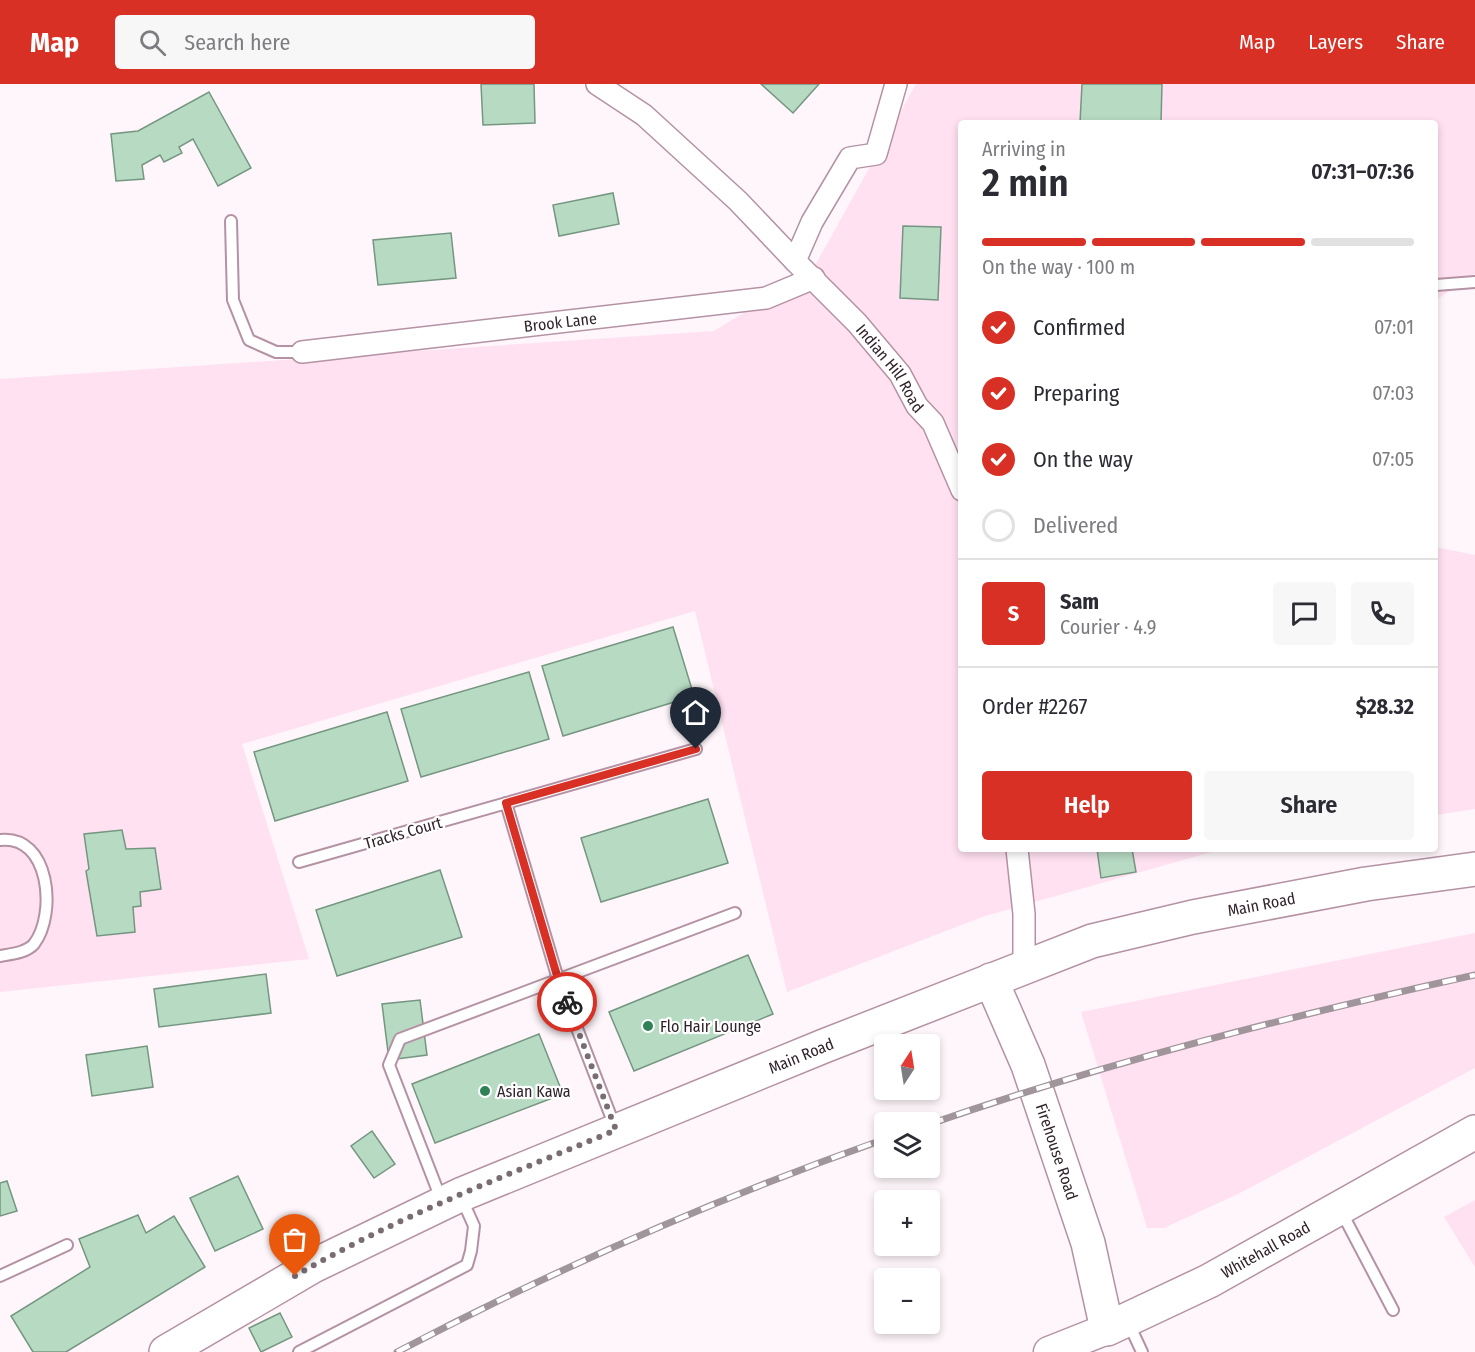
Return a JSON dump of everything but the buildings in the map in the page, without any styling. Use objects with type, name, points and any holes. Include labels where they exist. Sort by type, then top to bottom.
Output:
[{"type":"main road","name":"Main Road","points":[[165,1352],[313,1266],[451,1199],[616,1130],[1092,941],[1193,917],[1366,884],[1475,869]]},
{"type":"main road","name":"Firehouse Road","points":[[991,980],[1028,1065],[1117,1324]]},
{"type":"main road","name":"Whitehall Road","points":[[1117,1324],[1209,1281],[1475,1132]]},
{"type":"street","name":"Indian Hill Road","points":[[597,84],[644,115],[738,201],[857,322],[900,374],[917,406],[933,423],[958,481]]},
{"type":"street","points":[[795,261],[812,222],[850,158],[876,154],[896,84]]},
{"type":"street","name":"Brook Lane","points":[[302,352],[766,298],[814,278]]},
{"type":"street","points":[[1017,852],[1024,914],[1024,968]]},
{"type":"street","name":"Whitehall Road","points":[[1049,1352],[1117,1324]]},
{"type":"lane","points":[[231,221],[233,300],[249,340],[276,352],[302,352]]},
{"type":"lane","points":[[1438,285],[1475,282]]},
{"type":"lane","name":"Tracks Court","points":[[299,862],[696,749]]},
{"type":"lane","points":[[506,803],[558,979],[616,1130]]},
{"type":"lane","points":[[0,840],[17,841],[28,845],[37,856],[45,880],[46,900],[42,926],[33,945],[17,954],[0,956]]},
{"type":"lane","points":[[299,1352],[467,1265],[474,1226],[451,1199],[389,1065],[400,1039],[735,913]]},
{"type":"lane","points":[[1339,1208],[1394,1310]]},
{"type":"lane","points":[[0,1276],[67,1245]]},
{"type":"lane","points":[[1117,1324],[1142,1352]]},
{"type":"shaded area","points":[[916,84],[1475,84],[1475,274],[1438,299],[1438,120],[958,120],[958,852],[1214,852],[985,916],[787,992],[695,611],[242,744],[309,959],[0,992],[0,379],[714,331],[812,271]]},
{"type":"shaded area","points":[[1438,547],[1475,555],[1475,809],[1438,815]]},
{"type":"shaded area","points":[[1475,933],[1475,1068],[1238,1194],[1164,1228],[1147,1228],[1081,1012]]},
{"type":"shaded area","points":[[1475,1200],[1475,1267],[1444,1217]]},
{"type":"railway","points":[[940,1121],[1132,1060],[1337,1007],[1475,975]]},
{"type":"railway","points":[[397,1352],[516,1292],[637,1237],[760,1186],[874,1143]]},
{"type":"way so far","points":[[295,1276],[361,1241],[460,1195],[616,1130],[567,1002]]},
{"type":"place","name":"Flo Hair Lounge","points":[[648,1026]]},
{"type":"place","name":"Asian Kawa","points":[[485,1091]]},
{"type":"route","points":[[567,1002],[558,979],[506,803],[696,749]]}]
